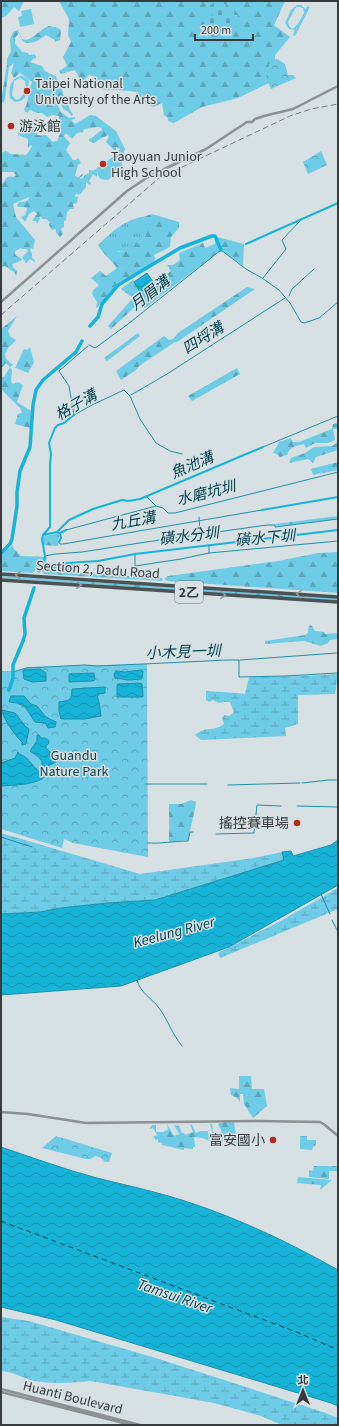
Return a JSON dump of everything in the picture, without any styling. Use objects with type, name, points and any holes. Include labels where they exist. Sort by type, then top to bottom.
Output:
[{"type":"main road","name":"Section 2, Dadu Road","points":[[1,574],[338,597]]},
{"type":"main road","name":"2乙","points":[[1,580],[338,602]]},
{"type":"street","points":[[1,302],[125,193],[148,177],[206,149],[247,122],[252,122],[255,119],[264,116],[293,109],[338,86]]},
{"type":"street","points":[[1,1112],[28,1114],[86,1123],[256,1120],[320,1122],[338,1136]]},
{"type":"street","name":"Huanti Boulevard","points":[[1,1391],[140,1425]]},
{"type":"street","name":"Huanti Boulevard","points":[[113,1419],[131,1425]]},
{"type":"green space","points":[[1,1],[24,1],[19,11],[14,7],[6,16],[1,18]]},
{"type":"green space","points":[[59,1],[285,1],[274,25],[290,37],[275,55],[275,80],[238,98],[202,107],[174,123],[168,121],[168,118],[164,115],[162,103],[153,107],[147,103],[142,103],[138,92],[105,90],[98,86],[97,77],[89,75],[82,83],[75,70],[61,74],[59,71],[67,66],[63,57],[71,42],[68,35],[69,19]]},
{"type":"green space","points":[[215,1],[221,1],[230,9],[235,10],[241,24],[215,36],[209,34],[206,19],[213,15],[207,8]]},
{"type":"green space","points":[[297,5],[301,5],[306,9],[307,6],[310,7],[295,36],[293,35],[295,30],[289,29],[285,23],[291,10]],"holes":[[[296,7],[303,8],[304,13],[299,23],[292,28],[288,22]]]},
{"type":"green space","points":[[31,9],[34,24],[20,27],[18,17],[22,16],[21,11]]},
{"type":"green space","points":[[49,26],[56,27],[61,30],[60,40],[55,42],[55,40],[46,35],[36,41],[27,43],[22,41],[19,33],[15,38],[15,44],[22,52],[28,53],[29,55],[35,54],[36,58],[30,62],[42,66],[45,71],[55,76],[60,82],[65,100],[73,115],[72,116],[63,109],[61,103],[58,106],[61,112],[69,118],[75,117],[75,119],[71,120],[75,124],[90,115],[96,116],[116,131],[125,149],[124,156],[122,157],[117,152],[120,149],[116,147],[115,151],[106,142],[109,137],[108,135],[94,143],[89,141],[89,139],[102,130],[102,128],[98,127],[84,129],[83,132],[77,133],[72,139],[65,134],[64,136],[70,143],[66,150],[73,160],[78,158],[81,163],[78,165],[75,176],[79,177],[82,174],[83,175],[80,178],[82,179],[89,173],[89,170],[91,170],[97,173],[97,177],[93,174],[89,181],[91,183],[90,185],[86,182],[86,187],[80,194],[78,195],[77,193],[74,196],[78,197],[77,203],[73,204],[74,209],[70,209],[67,212],[64,227],[61,229],[63,234],[60,237],[56,232],[56,229],[52,230],[49,225],[50,222],[46,219],[42,219],[41,216],[39,217],[40,219],[37,224],[36,221],[32,221],[37,214],[34,211],[29,214],[25,222],[21,217],[25,215],[27,209],[25,207],[18,207],[17,205],[19,202],[27,201],[29,197],[13,204],[16,217],[35,240],[33,249],[31,248],[30,250],[32,253],[32,258],[35,260],[34,262],[30,259],[26,263],[22,257],[28,251],[26,249],[21,248],[15,251],[16,255],[22,259],[21,261],[12,264],[17,271],[16,276],[15,273],[5,266],[1,267],[1,185],[7,177],[14,177],[16,175],[13,172],[1,172],[1,153],[6,151],[11,154],[26,155],[30,150],[32,146],[30,145],[28,148],[28,139],[18,135],[23,119],[30,126],[35,127],[38,135],[46,135],[53,142],[57,141],[61,133],[59,131],[59,116],[53,115],[47,117],[42,113],[37,113],[30,110],[27,113],[24,110],[27,104],[32,82],[20,73],[14,78],[11,73],[14,63],[9,67],[5,99],[3,103],[2,95],[7,59],[11,51],[10,40],[13,32],[18,30],[22,39],[26,40]]},
{"type":"green space","points":[[277,59],[285,64],[288,75],[293,75],[296,78],[271,89],[266,77],[270,60]]},
{"type":"green space","points":[[22,76],[28,79],[29,82],[25,98],[21,101],[15,102],[10,98],[9,90],[15,78]],"holes":[[[20,78],[25,81],[26,87],[24,92],[21,97],[16,100],[12,95],[14,81]]]},
{"type":"green space","points":[[321,151],[327,165],[308,174],[303,162]]},
{"type":"green space","points":[[117,154],[117,158],[122,162],[122,169],[108,180],[101,179],[97,172],[95,173],[93,171]]},
{"type":"green space","points":[[152,214],[179,222],[179,228],[171,237],[170,247],[154,255],[154,263],[117,283],[96,308],[97,302],[92,294],[93,290],[99,285],[91,278],[100,271],[106,276],[117,268],[98,245],[109,246],[119,252],[125,251],[133,241],[138,244],[146,235],[146,216]]},
{"type":"green space","points":[[146,216],[146,235],[138,244],[128,246],[125,251],[121,252],[98,245],[114,230],[125,223]]},
{"type":"green space","points":[[217,237],[244,244],[243,266],[223,251],[217,253],[145,308],[139,303],[111,329],[108,326],[133,298],[121,289],[133,280],[140,292],[171,271],[167,265],[173,265],[180,260],[179,253],[203,243],[205,248],[215,244]]},
{"type":"green space","points":[[247,287],[255,289],[139,366],[136,370],[121,380],[116,371],[164,336],[169,340],[173,339],[178,333]]},
{"type":"green space","points":[[17,316],[8,331],[10,336],[16,340],[8,348],[5,354],[6,359],[13,365],[10,367],[6,363],[1,369],[1,329]]},
{"type":"green space","points":[[138,333],[140,336],[107,361],[104,358]]},
{"type":"green space","points":[[30,347],[34,362],[28,373],[15,368],[24,349],[27,350]]},
{"type":"green space","points":[[10,367],[12,370],[11,382],[13,384],[18,382],[23,385],[17,402],[31,411],[30,428],[15,424],[18,414],[22,413],[20,408],[1,389],[1,377],[4,377]]},
{"type":"green space","points":[[237,368],[240,374],[192,401],[188,396]]},
{"type":"green space","points":[[338,423],[338,429],[333,429],[335,440],[328,443],[315,443],[306,448],[304,444],[298,445],[293,447],[287,455],[280,457],[273,453],[279,442],[291,438],[293,442],[299,442],[332,429],[333,424]]},
{"type":"green space","points":[[338,442],[338,450],[316,457],[313,463],[308,459],[289,463],[291,458],[305,453],[314,447],[332,446]]},
{"type":"green space","points":[[338,462],[338,470],[313,475],[311,469]]},
{"type":"green space","points":[[338,516],[338,519],[277,526],[275,524]]},
{"type":"green space","points":[[58,533],[58,546],[42,545],[41,538]]},
{"type":"green space","points":[[13,545],[13,548],[21,556],[47,557],[45,565],[58,566],[70,562],[73,564],[74,573],[162,578],[163,581],[44,574],[42,571],[36,570],[32,573],[1,571],[1,554]]},
{"type":"green space","points":[[338,552],[338,593],[168,581],[164,579],[168,576],[278,561],[318,553]]},
{"type":"green space","points":[[1,576],[338,598],[338,601],[1,578]]},
{"type":"green space","points":[[309,625],[312,626],[315,631],[324,632],[325,634],[338,633],[338,639],[330,640],[328,643],[321,646],[304,641],[265,644],[265,641],[305,635],[308,633]]},
{"type":"green space","name":"Guandu Nature Park","points":[[147,664],[148,857],[73,843],[64,839],[62,848],[1,829],[1,671],[17,671],[28,667]]},
{"type":"green space","points":[[338,674],[335,694],[298,695],[298,724],[285,728],[286,736],[201,740],[195,735],[203,730],[220,727],[224,724],[222,718],[224,715],[229,716],[234,712],[230,702],[219,703],[213,700],[209,702],[206,700],[206,691],[245,694],[249,677]]},
{"type":"green space","points":[[191,800],[196,802],[188,840],[169,842],[169,804],[181,804]]},
{"type":"green space","points":[[1,833],[140,874],[254,858],[282,852],[284,860],[155,900],[107,903],[40,912],[1,914]]},
{"type":"green space","points":[[338,888],[338,909],[220,958],[218,953],[277,923]]},
{"type":"green space","points":[[239,1076],[251,1076],[252,1089],[264,1089],[267,1106],[253,1118],[244,1104],[243,1094],[240,1094],[240,1102],[237,1098],[231,1095],[230,1088],[239,1089]]},
{"type":"green space","points":[[224,1122],[234,1122],[237,1146],[231,1146],[230,1134],[223,1136],[223,1142],[214,1142],[212,1138],[222,1137],[221,1134],[218,1134],[222,1132],[218,1124]]},
{"type":"green space","points":[[167,1124],[174,1136],[179,1134],[174,1125],[179,1126],[182,1133],[185,1135],[193,1132],[190,1124],[196,1133],[200,1131],[208,1131],[209,1141],[203,1138],[194,1137],[195,1147],[193,1147],[193,1149],[184,1148],[184,1150],[162,1145],[162,1143],[158,1142],[158,1139],[156,1140],[153,1137],[157,1135],[153,1128],[149,1129],[152,1125],[156,1125],[156,1132],[164,1132],[168,1130]]},
{"type":"green space","points":[[210,1124],[212,1124],[213,1132],[217,1132],[218,1134],[213,1134]]},
{"type":"green space","points":[[56,1136],[112,1153],[109,1162],[105,1162],[96,1156],[86,1159],[42,1148]]},
{"type":"green space","points":[[300,1136],[307,1136],[307,1140],[316,1140],[316,1145],[312,1150],[300,1149]]},
{"type":"green space","points":[[314,1166],[336,1166],[338,1167],[338,1171],[329,1171],[329,1179],[309,1177],[309,1170],[313,1171]]},
{"type":"green space","points":[[298,1177],[332,1180],[320,1190],[321,1185],[297,1183]]},
{"type":"green space","points":[[1,1317],[29,1321],[159,1359],[326,1413],[338,1418],[338,1425],[282,1425],[261,1416],[214,1403],[91,1381],[48,1383],[34,1381],[1,1371]]},
{"type":"water","points":[[147,273],[154,283],[140,292],[134,282]]},
{"type":"water","points":[[40,669],[46,673],[46,681],[32,682],[24,679],[24,670]]},
{"type":"water","points":[[116,671],[125,672],[143,671],[142,679],[128,680],[115,678],[114,674]]},
{"type":"water","points":[[94,673],[95,680],[69,682],[69,674]]},
{"type":"water","points":[[118,684],[142,684],[143,697],[117,697]]},
{"type":"water","points":[[105,687],[105,693],[99,694],[97,697],[101,716],[85,719],[61,719],[59,702],[66,701],[71,698],[72,689]]},
{"type":"water","points":[[11,696],[24,696],[31,704],[37,706],[46,717],[56,722],[55,727],[48,728],[45,723],[35,722],[25,707],[17,703],[9,702]]},
{"type":"water","points":[[2,710],[15,713],[29,729],[26,744],[22,745],[22,742],[7,722]]},
{"type":"water","points":[[37,735],[41,738],[48,739],[49,743],[46,748],[52,754],[56,762],[46,767],[42,765],[41,760],[36,755],[30,751],[37,741]]},
{"type":"water","points":[[18,752],[43,775],[42,779],[27,784],[1,786],[1,763],[15,758]]},
{"type":"water","name":"Keelung River","points":[[338,840],[338,885],[229,947],[121,986],[1,995],[1,914],[40,912],[107,903],[155,900],[284,860],[282,852],[291,851],[293,856],[331,845]]},
{"type":"water","name":"Tamsui River","points":[[1,1147],[73,1171],[170,1196],[194,1204],[268,1234],[338,1270],[338,1406],[56,1320],[1,1307]]},
{"type":"waterway","points":[[246,244],[338,203]]},
{"type":"waterway","points":[[263,278],[286,249],[282,240],[302,219]]},
{"type":"waterway","points":[[90,326],[98,317],[102,304],[118,285],[180,248],[215,236],[221,250]]},
{"type":"waterway","name":"月眉溝","points":[[89,345],[95,348],[98,346],[221,250],[246,269],[279,290],[290,303],[301,322],[304,323],[319,318],[338,302]]},
{"type":"waterway","points":[[289,296],[292,289],[314,269]]},
{"type":"waterway","name":"四埒溝","points":[[131,395],[167,374],[285,298]]},
{"type":"waterway","points":[[1,553],[10,544],[12,539],[20,471],[30,447],[33,405],[36,390],[43,380],[76,352],[82,341]]},
{"type":"waterway","name":"格子溝","points":[[88,346],[59,371],[69,386],[74,415],[124,390],[130,396],[140,419],[156,443],[170,451],[182,454]]},
{"type":"waterway","name":"格子溝","points":[[43,535],[50,527],[51,454],[49,443],[55,428],[74,415]]},
{"type":"waterway","name":"魚池溝","points":[[263,447],[338,416]]},
{"type":"waterway","name":"魚池溝","points":[[57,532],[69,520],[93,509],[122,500],[129,501],[140,499],[263,447]]},
{"type":"waterway","name":"水磨坑圳","points":[[66,530],[156,506],[163,508],[168,513],[175,513],[338,472]]},
{"type":"waterway","points":[[146,496],[156,506]]},
{"type":"waterway","name":"九丘溝","points":[[262,510],[338,497]]},
{"type":"waterway","name":"九丘溝","points":[[59,542],[60,544],[63,544],[262,510]]},
{"type":"waterway","points":[[199,517],[200,534]]},
{"type":"waterway","points":[[45,556],[267,525],[275,525],[275,527],[338,519]]},
{"type":"waterway","name":"磺水分圳","points":[[66,530],[60,533],[57,532],[43,535],[42,539],[45,556],[43,566],[55,567],[67,563],[98,561],[135,554],[338,530]]},
{"type":"waterway","name":"九丘溝","points":[[59,542],[61,538],[60,533]]},
{"type":"waterway","name":"磺水下圳","points":[[135,554],[135,566],[209,553],[338,541]]},
{"type":"waterway","name":"磺水下圳","points":[[209,545],[209,553]]},
{"type":"waterway","name":"磺水分圳","points":[[39,571],[43,566]]},
{"type":"waterway","points":[[9,690],[13,678],[13,665],[25,634],[24,618],[34,588]]},
{"type":"waterway","points":[[240,660],[337,653]]},
{"type":"waterway","name":"小木見一圳","points":[[13,672],[26,668],[239,660],[239,677],[338,673]]},
{"type":"waterway","points":[[302,783],[338,780]]},
{"type":"waterway","points":[[228,785],[300,783]]},
{"type":"waterway","points":[[145,784],[207,784]]},
{"type":"waterway","points":[[216,834],[254,833],[257,805],[281,806]]},
{"type":"waterway","points":[[297,806],[338,807]]},
{"type":"waterway","points":[[147,843],[188,841],[190,832],[193,832]]},
{"type":"waterway","points":[[1,837],[32,847]]},
{"type":"waterway","points":[[321,894],[330,914]]},
{"type":"waterway","points":[[332,920],[338,932]]},
{"type":"waterway","points":[[137,980],[146,995],[156,1004],[175,1037],[182,1046]]},
{"type":"ferry route","points":[[1,1221],[299,1333],[338,1350]]},
{"type":"railway","points":[[1,315],[159,178],[290,116],[311,109],[338,104]]},
{"type":"place","name":"Taipei National University of the Arts","points":[[27,91]]},
{"type":"place","name":"游泳館","points":[[11,126]]},
{"type":"place","name":"Taoyuan Junior High School","points":[[103,164]]},
{"type":"place","name":"搖控賽車場","points":[[297,823]]},
{"type":"place","name":"富安國小","points":[[273,1140]]}]
